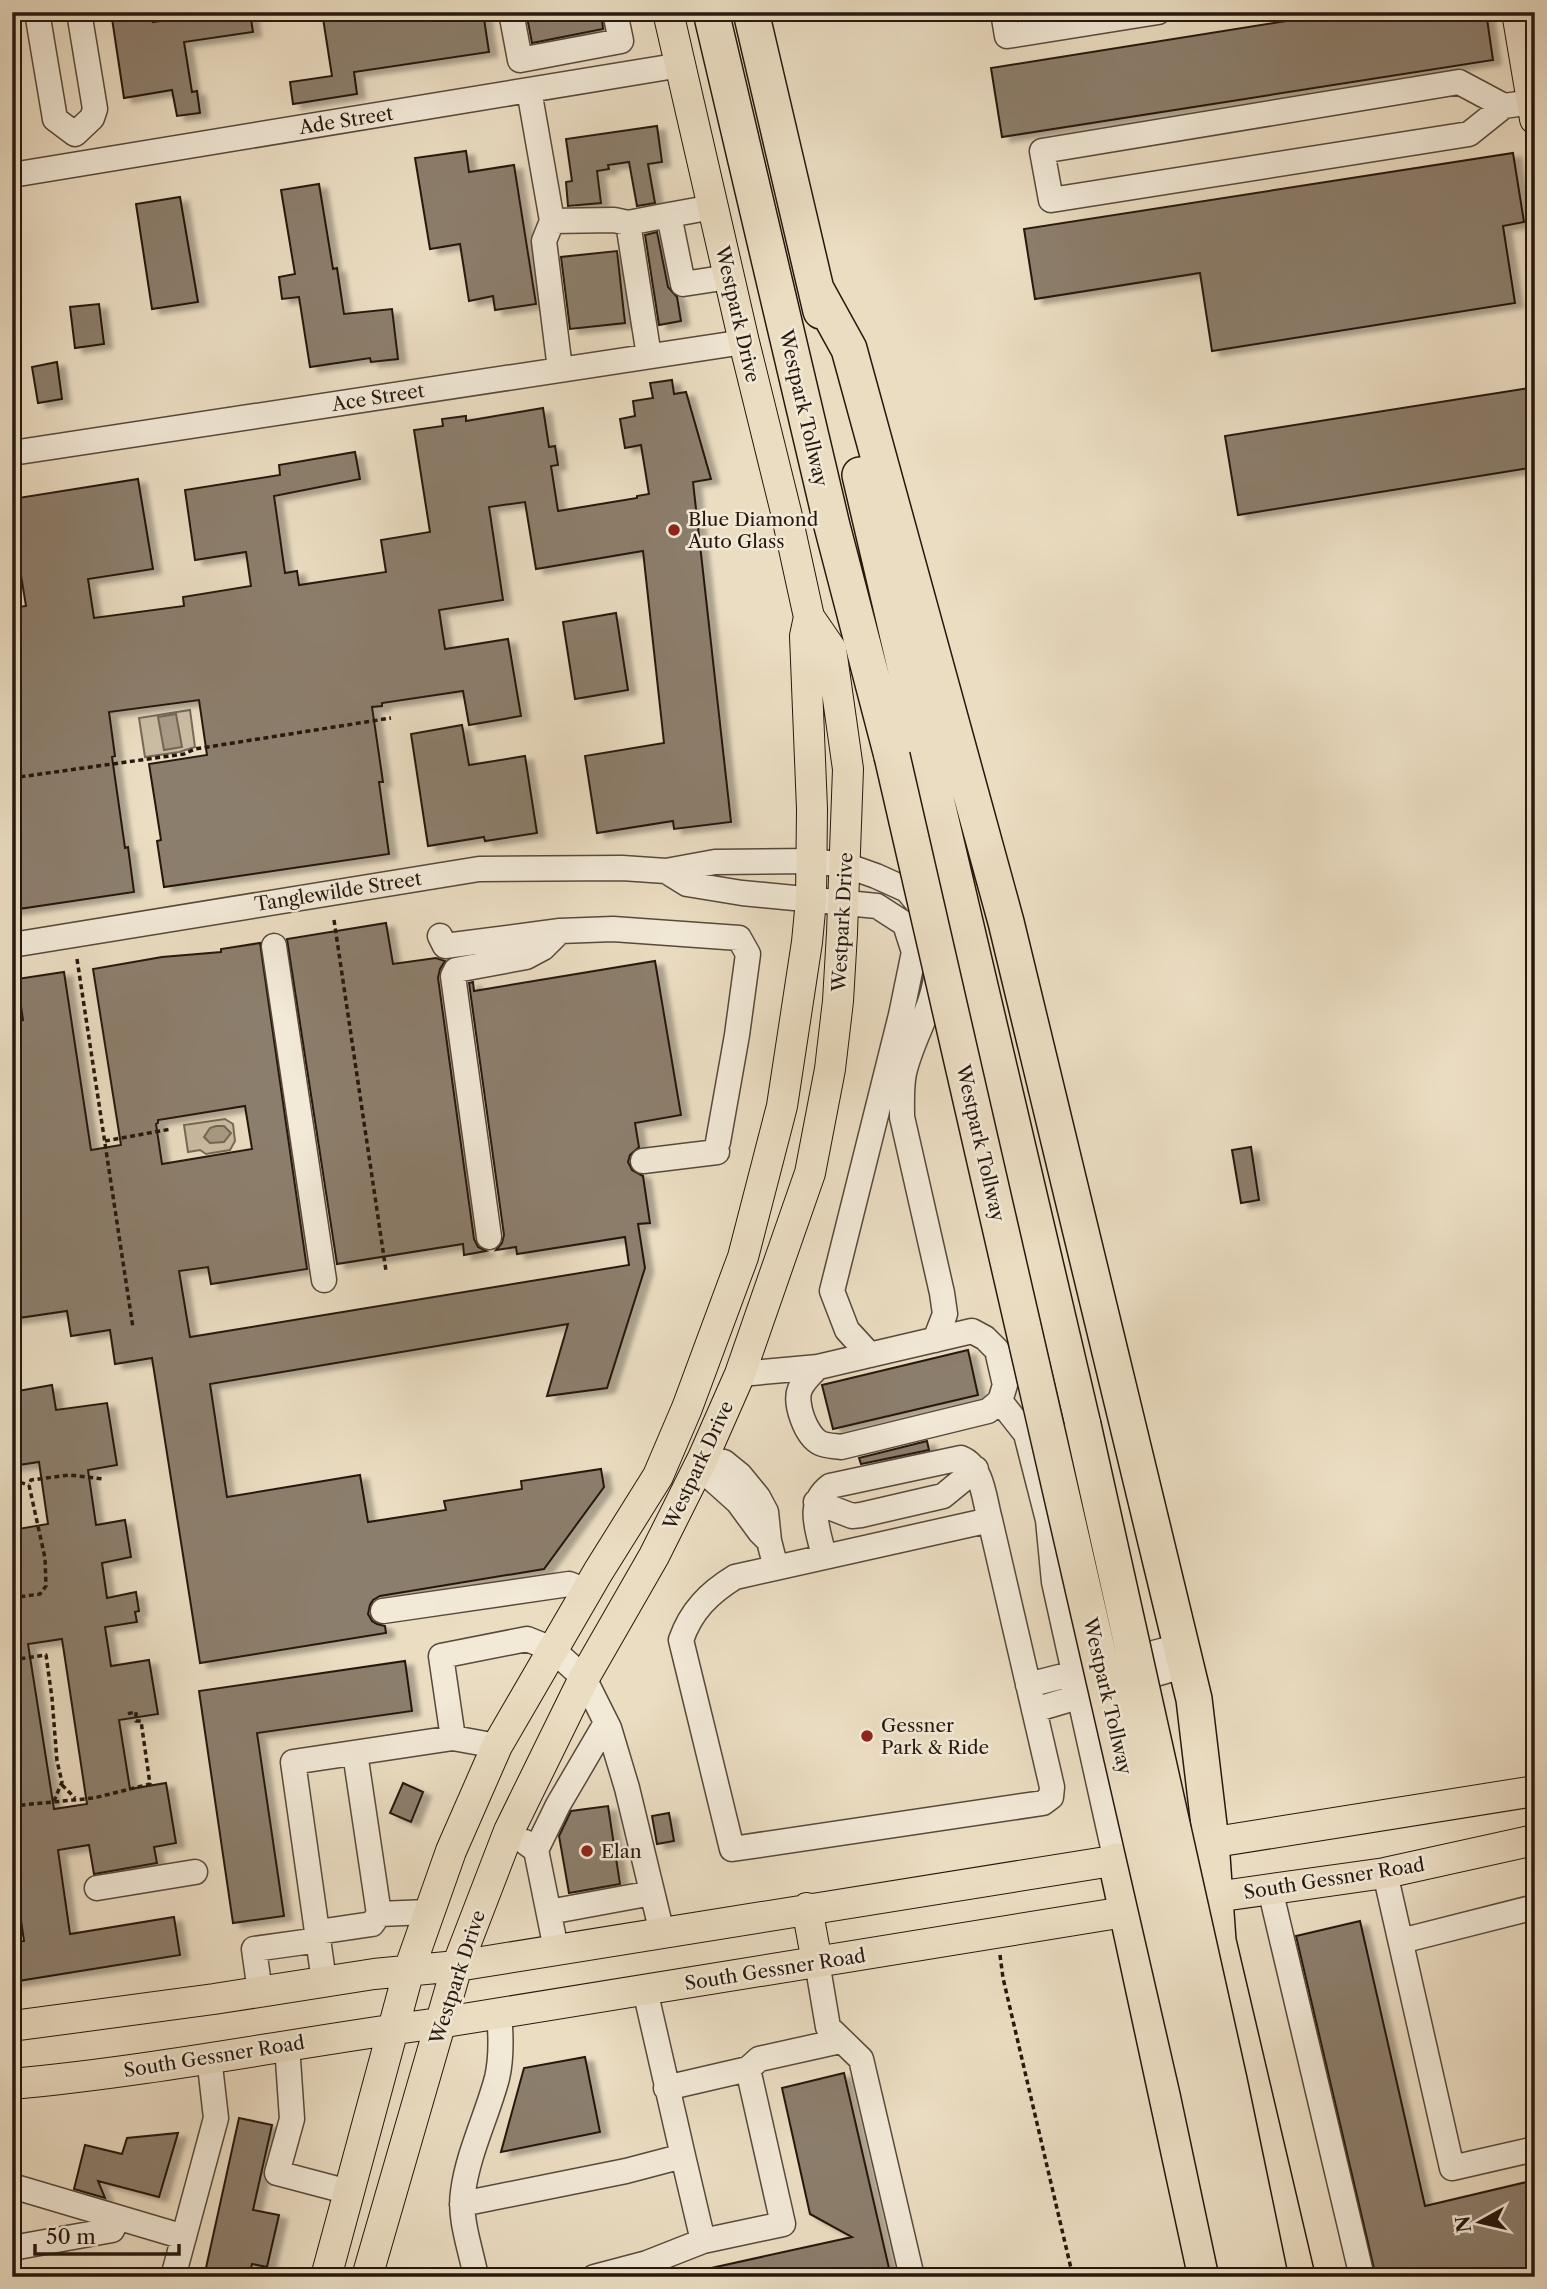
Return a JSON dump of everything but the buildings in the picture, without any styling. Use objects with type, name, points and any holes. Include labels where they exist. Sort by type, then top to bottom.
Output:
[{"type":"highway","name":"Westpark Tollway","points":[[711,12],[832,526],[892,756],[1189,2048],[1238,2277]]},
{"type":"highway","name":"Westpark Tollway","points":[[751,12],[1083,1425],[1223,2053],[1270,2277]]},
{"type":"highway","points":[[817,291],[849,349],[1002,908],[1184,1656],[1194,1699],[1211,1842],[1218,1941],[1297,2277]]},
{"type":"highway","points":[[1116,1861],[1206,2277]]},
{"type":"main road","name":"Westpark Drive","points":[[367,2277],[457,1966],[509,1831],[584,1678],[654,1556],[704,1458],[740,1374],[810,1173],[830,1069],[838,1001],[848,769],[831,649],[809,617],[668,12]]},
{"type":"main road","points":[[1517,12],[1524,109]]},
{"type":"main road","name":"Westpark Drive","points":[[326,2277],[409,1970],[451,1851],[497,1746],[552,1649],[658,1476],[687,1408],[743,1257],[782,1105],[807,942],[811,900],[811,756],[805,636],[809,617]]},
{"type":"main road","points":[[769,1157],[810,1173]]},
{"type":"main road","points":[[673,1442],[704,1458]]},
{"type":"main road","points":[[12,2026],[324,1981],[457,1966],[1535,1791]]},
{"type":"main road","name":"South Gessner Road","points":[[12,2084],[73,2078],[499,2014],[1215,1896],[1385,1873],[1535,1840]]},
{"type":"main road","points":[[807,1908],[817,1962]]},
{"type":"street","points":[[37,12],[55,119],[75,134],[80,163]]},
{"type":"street","points":[[75,134],[92,118],[95,109],[79,12]]},
{"type":"street","points":[[511,12],[520,61],[621,41],[615,12]]},
{"type":"street","points":[[1003,12],[1007,36],[1158,12]]},
{"type":"street","points":[[584,49],[591,79]]},
{"type":"street","name":"Ade Street","points":[[12,174],[681,65]]},
{"type":"street","points":[[1459,82],[1524,109],[1469,134],[1051,200],[1042,151],[1459,82]]},
{"type":"street","points":[[529,90],[552,221],[544,241],[560,369]]},
{"type":"street","points":[[552,221],[614,220],[628,223],[713,206]]},
{"type":"street","points":[[668,215],[683,284],[729,277]]},
{"type":"street","points":[[628,223],[649,356]]},
{"type":"street","name":"Ace Street","points":[[12,453],[744,342]]},
{"type":"street","name":"Tanglewilde Street","points":[[12,945],[479,869],[583,868],[666,871],[715,862],[811,861],[845,865],[876,876],[907,890],[924,910],[938,945],[936,988],[904,1072],[901,1096],[902,1117],[945,1314],[936,1340]]},
{"type":"street","name":"Tanglewilde Street","points":[[666,871],[687,884],[742,893],[877,906],[905,924],[914,952],[901,1015],[832,1291],[847,1330],[870,1355]]},
{"type":"street","points":[[440,936],[445,946],[560,931],[613,929],[739,938],[748,954],[717,1147],[643,1161]]},
{"type":"street","points":[[489,1237],[453,976],[456,970],[526,957],[543,948],[560,931]]},
{"type":"street","points":[[274,946],[324,1280]]},
{"type":"street","points":[[740,1374],[818,1367],[972,1331],[985,1338],[997,1350],[1005,1385],[1000,1401],[988,1411],[841,1447],[821,1444],[808,1434],[801,1414],[798,1392],[818,1367]]},
{"type":"street","points":[[1000,1401],[1026,1434],[1048,1520],[1071,1578],[1088,1653],[1094,1662],[1104,1666]]},
{"type":"street","points":[[704,1458],[724,1462],[740,1475],[758,1497],[766,1513],[776,1568]]},
{"type":"street","points":[[824,1557],[814,1510],[822,1492],[830,1486],[961,1458],[976,1469],[990,1520],[1052,1787],[1051,1797],[1042,1803],[732,1850],[681,1640],[697,1609],[722,1585],[735,1577],[990,1520]]},
{"type":"street","points":[[816,1502],[852,1516],[861,1515],[943,1496],[976,1469]]},
{"type":"street","points":[[1048,1520],[1054,1582],[1116,1861]]},
{"type":"street","points":[[383,1611],[569,1584],[587,1591]]},
{"type":"street","points":[[453,1738],[441,1656],[527,1639],[552,1649],[584,1678],[606,1723],[627,1788],[662,1933]]},
{"type":"street","points":[[1034,1710],[1104,1666],[1184,1656]]},
{"type":"street","points":[[1028,1685],[1077,1685],[1184,1656]]},
{"type":"street","points":[[556,1949],[536,1850],[558,1805],[606,1723]]},
{"type":"street","points":[[324,1981],[293,1762],[453,1738],[497,1746]]},
{"type":"street","points":[[260,1992],[254,1949],[372,1924],[379,1914],[355,1753]]},
{"type":"street","points":[[509,1831],[536,1850]]},
{"type":"street","points":[[97,1888],[195,1872]]},
{"type":"street","points":[[1385,1873],[1452,2168],[1535,2150]]},
{"type":"street","points":[[1270,1889],[1362,2277]]},
{"type":"street","points":[[549,1912],[652,1893]]},
{"type":"street","points":[[1401,1941],[1535,1907]]},
{"type":"street","points":[[379,1914],[428,1912]]},
{"type":"street","points":[[817,1962],[828,2027],[860,2059],[912,2277]]},
{"type":"street","points":[[645,1990],[703,2241]]},
{"type":"street","points":[[476,2277],[462,2204],[467,2172],[497,2076],[501,2049],[499,2014]]},
{"type":"street","points":[[666,2088],[748,2069],[759,2059],[840,2041]]},
{"type":"street","points":[[287,2045],[292,2119],[277,2173],[349,2192]]},
{"type":"street","points":[[173,2277],[216,2118],[209,2057]]},
{"type":"street","points":[[594,2277],[647,2263],[703,2241],[783,2224],[748,2069]]},
{"type":"street","points":[[462,2204],[626,2171],[682,2156]]},
{"type":"street","points":[[12,2186],[184,2237]]},
{"type":"street","points":[[12,2248],[112,2230],[118,2218]]},
{"type":"path","points":[[12,778],[184,754],[195,749],[391,718]]},
{"type":"path","points":[[334,920],[386,1271]]},
{"type":"path","points":[[77,959],[133,1328]]},
{"type":"path","points":[[104,1141],[171,1129]]},
{"type":"path","points":[[12,1598],[40,1594],[46,1586],[45,1558],[29,1485],[31,1479],[69,1475],[103,1479]]},
{"type":"path","points":[[12,1480],[29,1485]]},
{"type":"path","points":[[12,1660],[46,1655],[62,1785],[76,1799]]},
{"type":"path","points":[[12,1806],[94,1798],[150,1784],[141,1721],[136,1721],[136,1712],[126,1714]]},
{"type":"path","points":[[54,1801],[62,1785]]},
{"type":"path","points":[[998,1932],[1003,1978],[1073,2277]]},
{"type":"shaded area","points":[[190,710],[195,747],[145,757],[139,718]]},
{"type":"shaded area","points":[[176,714],[182,747],[164,750],[158,717]]},
{"type":"shaded area","points":[[225,1119],[233,1124],[235,1141],[230,1150],[206,1154],[200,1150],[188,1152],[184,1125]]},
{"type":"shaded area","points":[[224,1126],[231,1133],[224,1142],[210,1143],[204,1137],[210,1128]]},
{"type":"place","name":"Blue Diamond Auto Glass","points":[[674,530]]},
{"type":"place","name":"Gessner Park & Ride","points":[[867,1736]]},
{"type":"place","name":"Elan","points":[[587,1851]]}]
